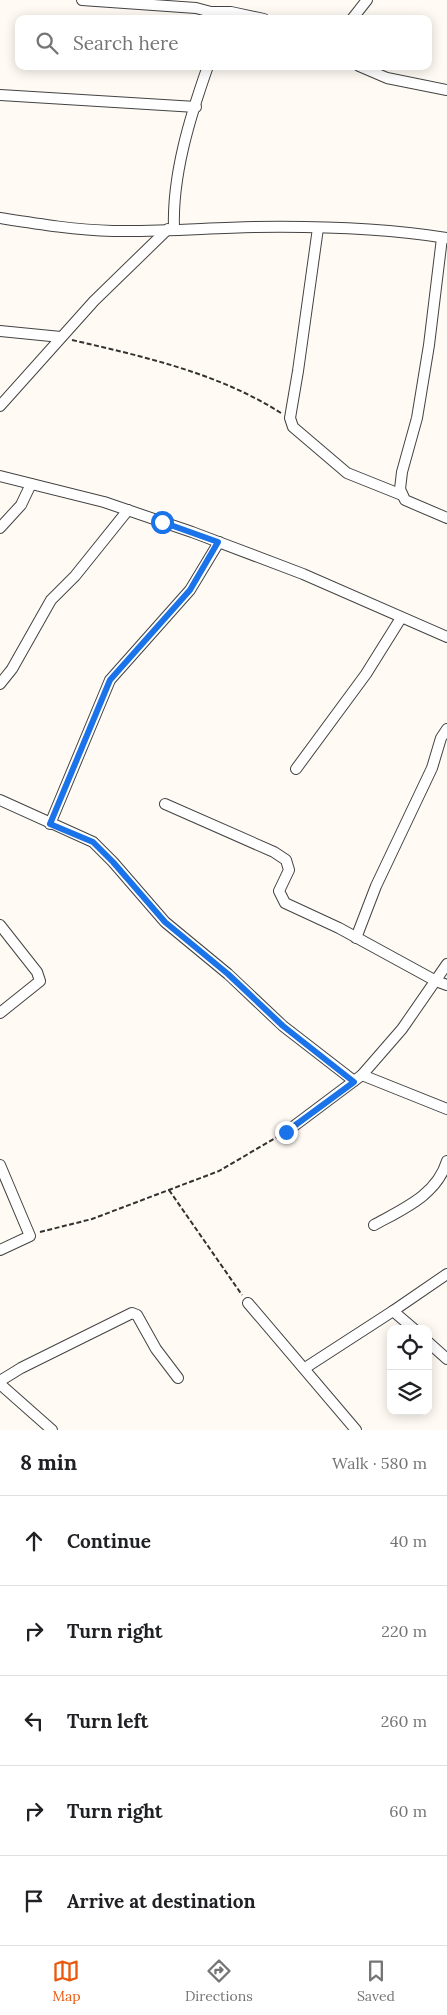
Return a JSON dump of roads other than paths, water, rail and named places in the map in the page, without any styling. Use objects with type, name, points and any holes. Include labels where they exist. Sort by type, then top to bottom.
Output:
[{"type":"street","points":[[82,0],[231,12],[245,15]]},
{"type":"street","points":[[355,15],[367,0]]},
{"type":"street","points":[[0,406],[94,301],[171,229],[178,176],[207,70]]},
{"type":"street","points":[[368,70],[387,78],[447,90]]},
{"type":"street","points":[[0,95],[196,106]]},
{"type":"street","points":[[0,218],[74,229],[318,228],[370,230],[445,238],[418,409],[402,472],[400,490],[405,500],[447,518]]},
{"type":"street","points":[[318,228],[290,418],[293,427],[347,473],[402,495]]},
{"type":"street","points":[[142,230],[148,250]]},
{"type":"street","points":[[0,331],[61,337]]},
{"type":"street","points":[[0,476],[128,510],[218,542],[303,574],[447,637]]},
{"type":"street","points":[[0,528],[21,506],[31,484]]},
{"type":"street","points":[[0,684],[12,669],[51,600],[75,576],[128,510]]},
{"type":"street","points":[[50,824],[110,680],[190,590],[218,542]]},
{"type":"street","points":[[296,769],[366,674],[401,618]]},
{"type":"street","points":[[356,938],[376,886],[432,768],[441,738],[447,729]]},
{"type":"street","points":[[0,800],[93,842],[165,922],[228,974],[283,1026],[358,1078],[447,1109]]},
{"type":"street","points":[[165,804],[274,852],[286,860],[289,870],[279,892],[285,903],[436,981],[447,984]]},
{"type":"street","points":[[0,925],[37,972],[40,981],[0,1013]]},
{"type":"street","points":[[286,1132],[358,1078],[402,1029],[447,964]]},
{"type":"street","points":[[374,1224],[416,1202],[444,1174],[447,1161]]},
{"type":"street","points":[[0,1166],[30,1236],[0,1250]]},
{"type":"street","points":[[305,1368],[447,1274]]},
{"type":"street","points":[[248,1303],[356,1430]]},
{"type":"street","points":[[393,1311],[409,1325]]},
{"type":"street","points":[[52,1430],[0,1382],[22,1368],[132,1313],[137,1315],[156,1349],[178,1378]]},
{"type":"street","points":[[432,1346],[447,1359]]}]
